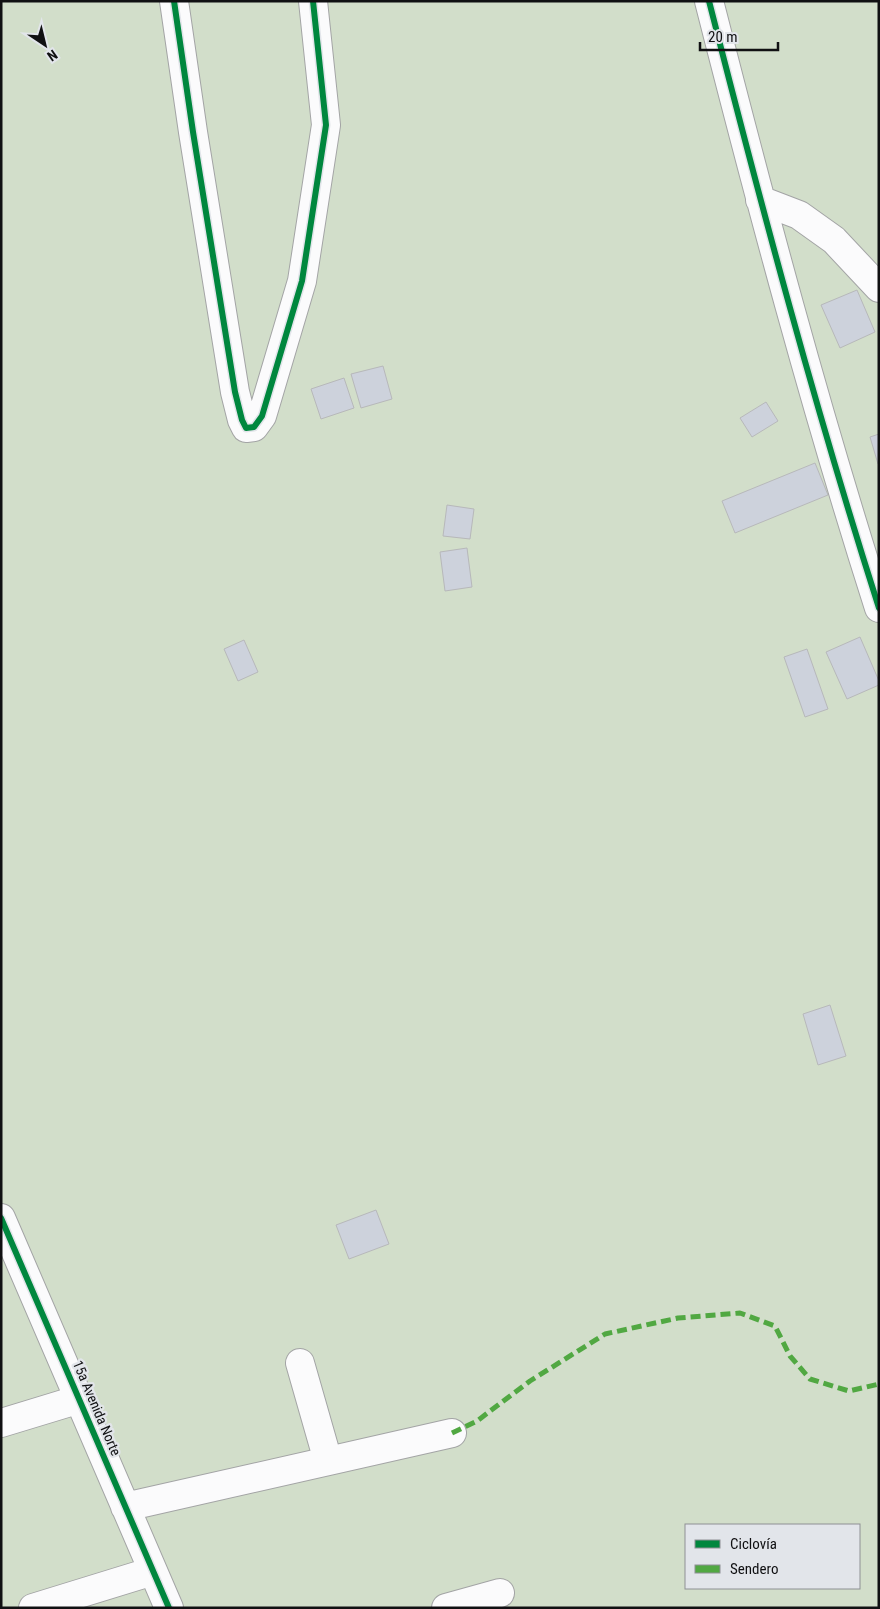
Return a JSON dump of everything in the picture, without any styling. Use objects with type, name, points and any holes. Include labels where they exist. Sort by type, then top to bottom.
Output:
[{"type":"street","points":[[174,1],[193,132],[234,382],[240,413],[246,428],[254,426],[262,416],[302,280],[315,198],[326,124],[313,1]]},
{"type":"street","points":[[709,1],[760,200],[849,516],[879,608]]},
{"type":"street","points":[[760,200],[799,215],[834,240],[879,288]]},
{"type":"street","name":"15a Avenida Norte","points":[[1,1218],[169,1608]]},
{"type":"street","points":[[300,1363],[328,1461]]},
{"type":"street","points":[[1,1423],[80,1399]]},
{"type":"street","points":[[125,1507],[452,1433]]},
{"type":"street","points":[[33,1608],[153,1571]]},
{"type":"street","points":[[446,1608],[500,1593]]},
{"type":"green space","points":[[1,1],[879,1],[879,1608],[1,1608]]},
{"type":"building","points":[[857,290],[875,332],[840,348],[821,305]]},
{"type":"building","points":[[383,366],[392,399],[361,408],[351,374]]},
{"type":"building","points":[[344,378],[354,408],[321,419],[311,389]]},
{"type":"building","points":[[766,402],[778,421],[752,437],[740,418]]},
{"type":"building","points":[[879,434],[879,464],[878,464],[870,437]]},
{"type":"building","points":[[815,463],[828,495],[735,533],[722,501]]},
{"type":"building","points":[[447,505],[474,509],[470,539],[443,536]]},
{"type":"building","points":[[467,548],[472,587],[445,591],[440,552]]},
{"type":"building","points":[[860,637],[879,685],[847,699],[826,652]]},
{"type":"building","points":[[244,640],[258,672],[238,681],[224,649]]},
{"type":"building","points":[[807,649],[828,709],[805,717],[784,657]]},
{"type":"building","points":[[830,1005],[846,1056],[818,1065],[803,1014]]},
{"type":"building","points":[[376,1210],[389,1244],[349,1259],[336,1225]]},
{"type":"marked path","points":[[452,1433],[477,1421],[530,1381],[605,1334],[678,1318],[740,1313],[775,1326],[790,1356],[810,1379],[849,1391],[879,1384]]},
{"type":"cycle path","points":[[174,1],[235,392],[246,428],[254,427],[262,416],[302,281],[326,125],[313,1]]},
{"type":"cycle path","points":[[709,1],[748,154],[790,306],[855,533],[879,608]]},
{"type":"cycle path","points":[[1,1218],[169,1608]]}]
